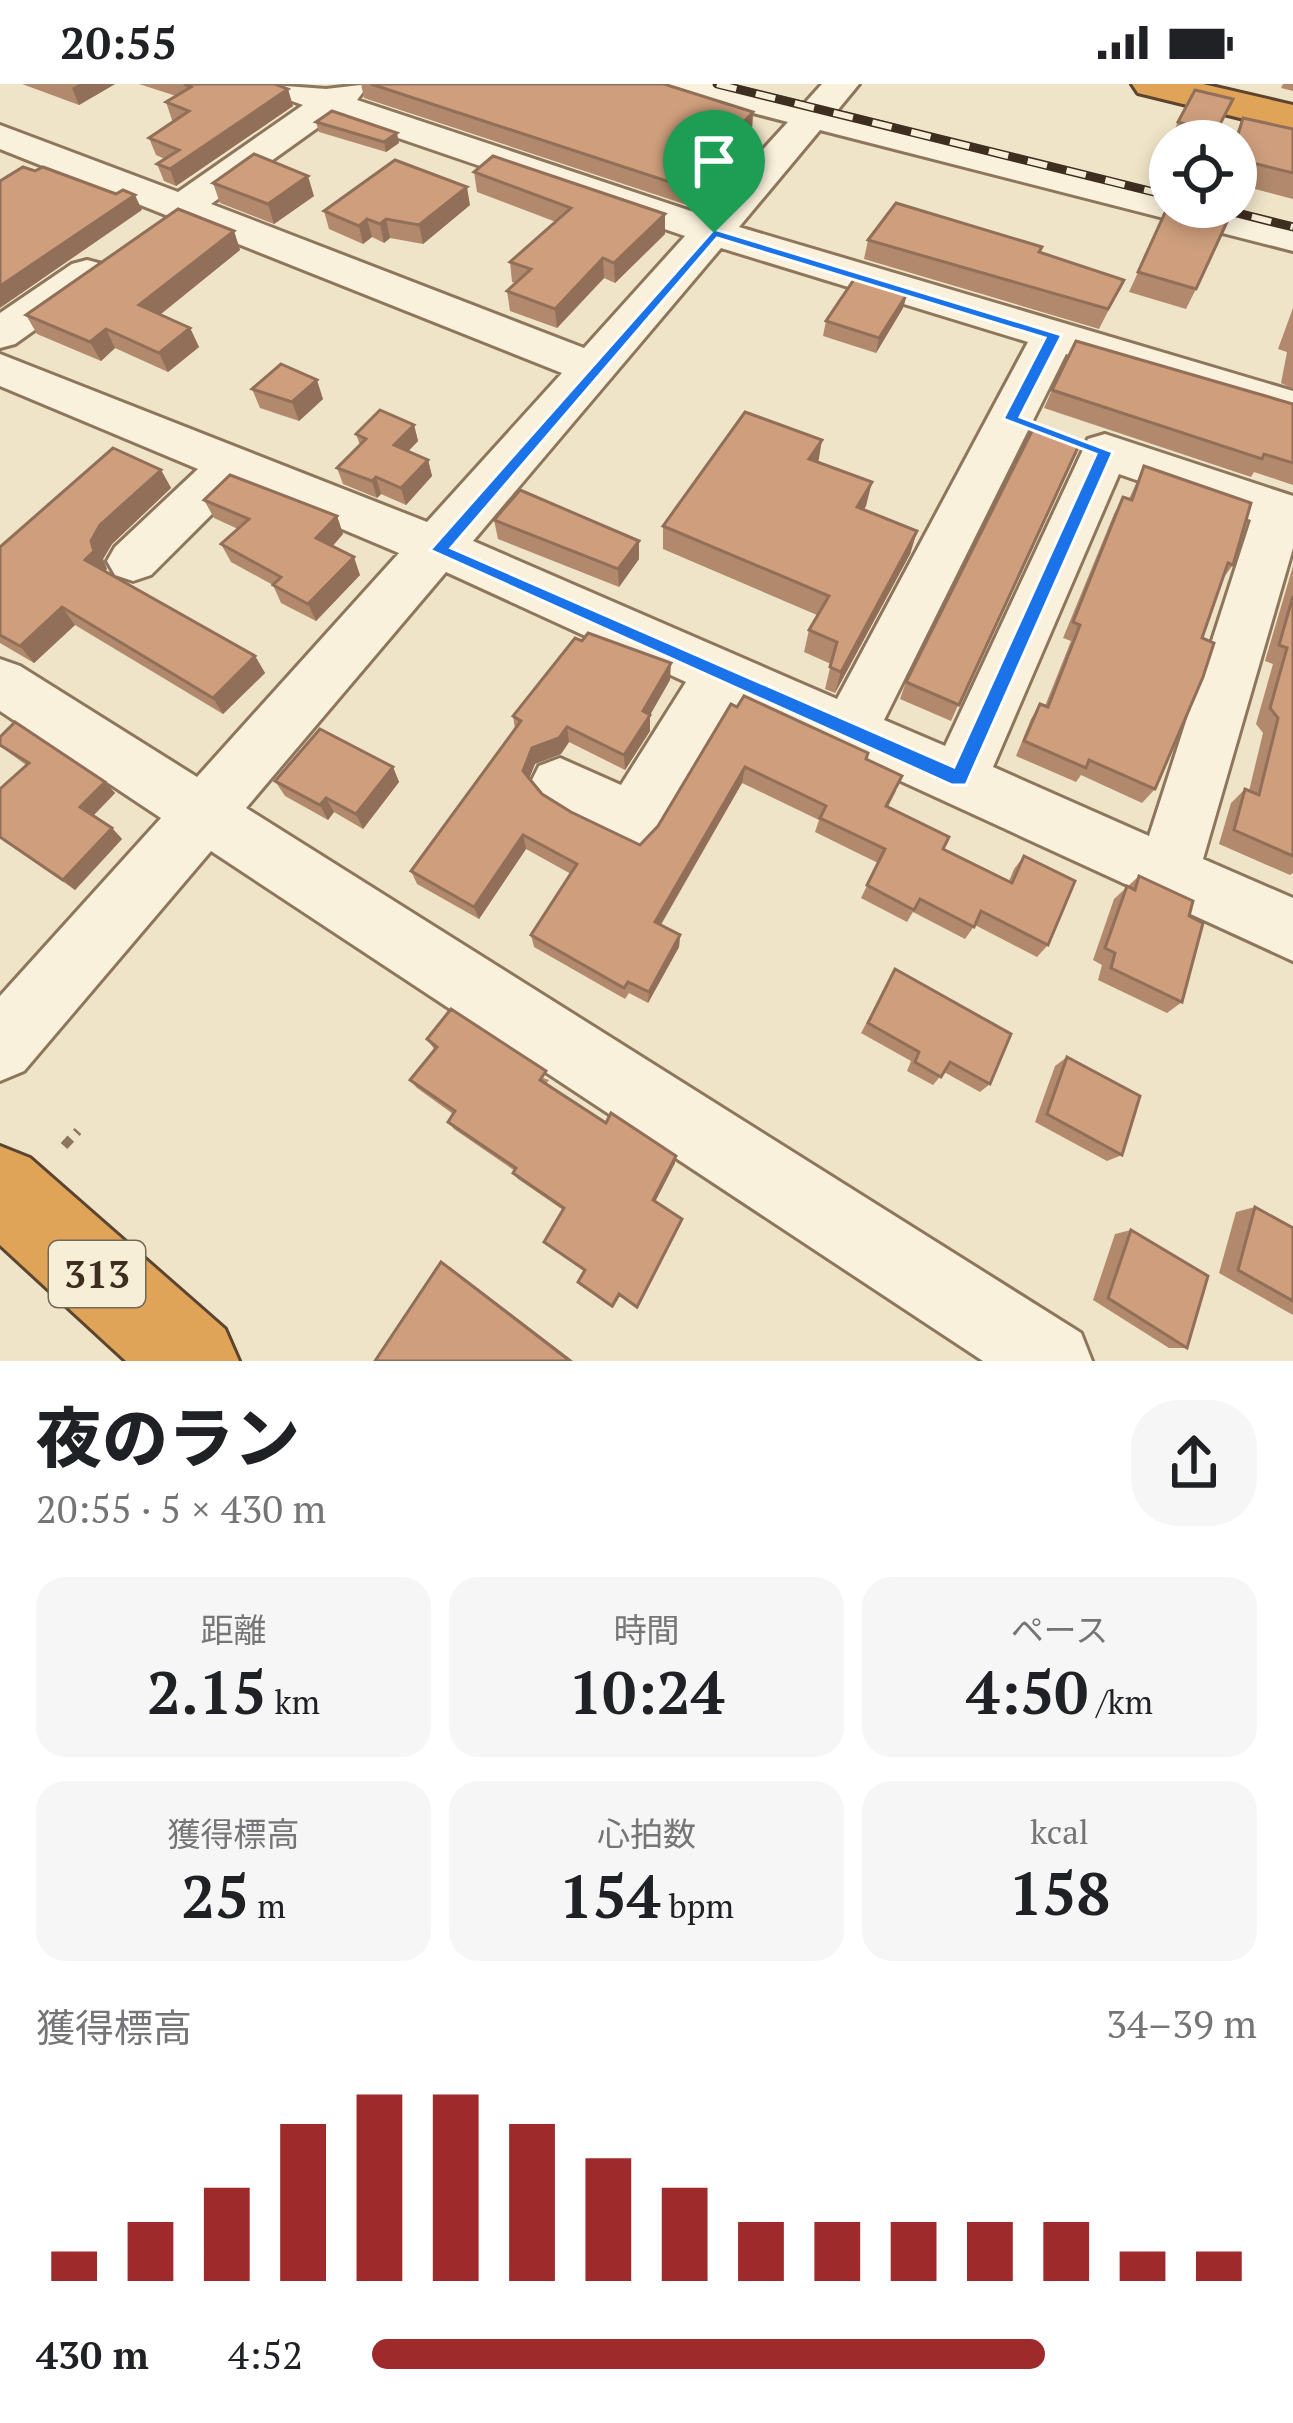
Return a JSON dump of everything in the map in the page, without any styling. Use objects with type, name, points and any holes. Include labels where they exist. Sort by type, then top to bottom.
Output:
[{"type":"highway","points":[[1152,84],[1222,92],[1293,118]]},
{"type":"highway","name":"313","points":[[32,1167],[193,1361]]},
{"type":"street","points":[[276,84],[343,93],[714,233],[1293,407]]},
{"type":"street","points":[[680,84],[820,95],[1149,171]]},
{"type":"street","points":[[0,334],[343,93]]},
{"type":"street","points":[[0,1047],[714,233],[820,95]]},
{"type":"street","points":[[820,95],[1293,238]]},
{"type":"street","points":[[0,136],[592,368]]},
{"type":"street","points":[[1257,198],[1293,207]]},
{"type":"street","points":[[959,779],[1058,435],[1054,335]]},
{"type":"street","points":[[0,369],[439,550],[851,729],[1293,930]]},
{"type":"street","points":[[1058,435],[1286,512],[1168,872]]},
{"type":"street","points":[[851,729],[1058,435]]},
{"type":"street","points":[[133,561],[232,465]]},
{"type":"street","points":[[560,784],[633,819],[722,673]]},
{"type":"street","points":[[0,682],[1053,1361]]},
{"type":"path","points":[[32,1167],[78,1131]]},
{"type":"building","points":[[184,84],[275,84],[288,89],[170,169],[157,164],[179,150],[149,138],[189,111],[166,102],[191,87]]},
{"type":"building","points":[[371,84],[664,84],[753,112],[723,145],[730,148],[691,189]]},
{"type":"building","points":[[1195,90],[1233,99],[1222,120],[1179,120]]},
{"type":"building","points":[[332,111],[397,133],[384,142],[316,122]]},
{"type":"building","points":[[1257,121],[1293,129],[1293,173],[1257,164]]},
{"type":"building","points":[[254,154],[308,176],[268,204],[213,183]]},
{"type":"building","points":[[493,156],[665,214],[614,263],[603,258],[555,309],[507,291],[531,269],[510,262],[571,208],[474,172]]},
{"type":"building","points":[[395,160],[467,187],[419,225],[367,219],[359,226],[324,211]]},
{"type":"building","points":[[23,167],[35,171],[43,167],[116,194],[123,190],[135,195],[0,286],[0,181]]},
{"type":"building","points":[[896,203],[1042,247],[1039,252],[1124,280],[1108,309],[868,240]]},
{"type":"building","points":[[178,209],[234,231],[139,305],[190,328],[159,353],[106,329],[90,342],[26,315]]},
{"type":"building","points":[[1158,228],[1224,228],[1196,289],[1138,272]]},
{"type":"building","points":[[855,278],[907,294],[879,338],[826,321]]},
{"type":"building","points":[[1076,341],[1293,404],[1293,463],[1264,454],[1262,459],[1052,390]]},
{"type":"building","points":[[281,364],[317,380],[292,402],[252,389]]},
{"type":"building","points":[[380,410],[414,425],[394,445],[428,460],[401,488],[337,468],[366,439],[356,434]]},
{"type":"building","points":[[745,412],[822,440],[809,459],[872,482],[857,507],[917,531],[841,672],[830,667],[837,642],[809,630],[829,596],[663,526]]},
{"type":"building","points":[[1034,427],[1080,443],[959,705],[906,682]]},
{"type":"building","points":[[113,448],[161,470],[100,525],[91,541],[94,551],[85,560],[255,656],[213,698],[62,607],[20,646],[0,635],[0,547]]},
{"type":"building","points":[[1144,466],[1251,503],[1233,565],[1228,563],[1202,638],[1214,643],[1203,677],[1155,789],[1089,760],[1086,768],[1024,741],[1040,704],[1048,707],[1080,625],[1073,622],[1123,497],[1132,500]]},
{"type":"building","points":[[230,475],[337,516],[316,538],[354,557],[308,604],[273,585],[281,577],[221,544],[249,519],[204,500]]},
{"type":"building","points":[[520,490],[639,541],[618,569],[494,520]]},
{"type":"building","points":[[1293,596],[1293,856],[1234,830],[1245,789],[1259,795],[1278,718],[1270,708],[1287,648],[1279,645]]},
{"type":"building","points":[[588,633],[671,663],[643,711],[650,715],[624,755],[567,727],[559,738],[532,748],[523,771],[542,794],[640,845],[658,826],[731,704],[737,707],[744,696],[868,753],[866,759],[902,776],[886,806],[949,837],[943,849],[1012,883],[1024,856],[1075,881],[1048,945],[981,911],[974,927],[920,899],[914,910],[867,885],[885,849],[820,818],[826,806],[745,767],[655,922],[680,935],[649,992],[628,982],[624,988],[531,935],[577,864],[523,835],[474,907],[411,871],[521,721],[513,716],[575,638],[582,641]]},
{"type":"building","points":[[15,722],[105,782],[80,807],[112,828],[63,880],[0,837],[0,789],[29,763],[0,745],[0,737]]},
{"type":"building","points":[[320,729],[393,767],[356,814],[326,798],[320,805],[275,781]]},
{"type":"building","points":[[1139,876],[1193,901],[1189,916],[1203,923],[1182,1002],[1111,968],[1115,953],[1105,948],[1127,886],[1135,890]]},
{"type":"building","points":[[895,969],[1011,1034],[990,1084],[950,1062],[941,1077],[915,1062],[919,1052],[868,1023]]},
{"type":"building","points":[[451,1009],[546,1071],[540,1080],[606,1123],[611,1113],[676,1156],[653,1200],[682,1219],[637,1307],[619,1294],[612,1306],[578,1282],[585,1270],[544,1242],[564,1208],[448,1122],[455,1111],[410,1080],[437,1047],[427,1039]]},
{"type":"building","points":[[1067,1057],[1140,1096],[1122,1155],[1047,1114]]},
{"type":"building","points":[[1255,1207],[1293,1228],[1293,1301],[1238,1270]]},
{"type":"building","points":[[1131,1230],[1208,1276],[1187,1348],[1108,1298]]},
{"type":"building","points":[[441,1262],[570,1361],[375,1361]]},
{"type":"railway","points":[[717,84],[1149,191]]},
{"type":"railway","points":[[1257,218],[1293,227]]},
{"type":"route","points":[[714,233],[1054,335],[1011,419],[1105,452],[959,779],[439,550],[592,368],[714,233]]}]
